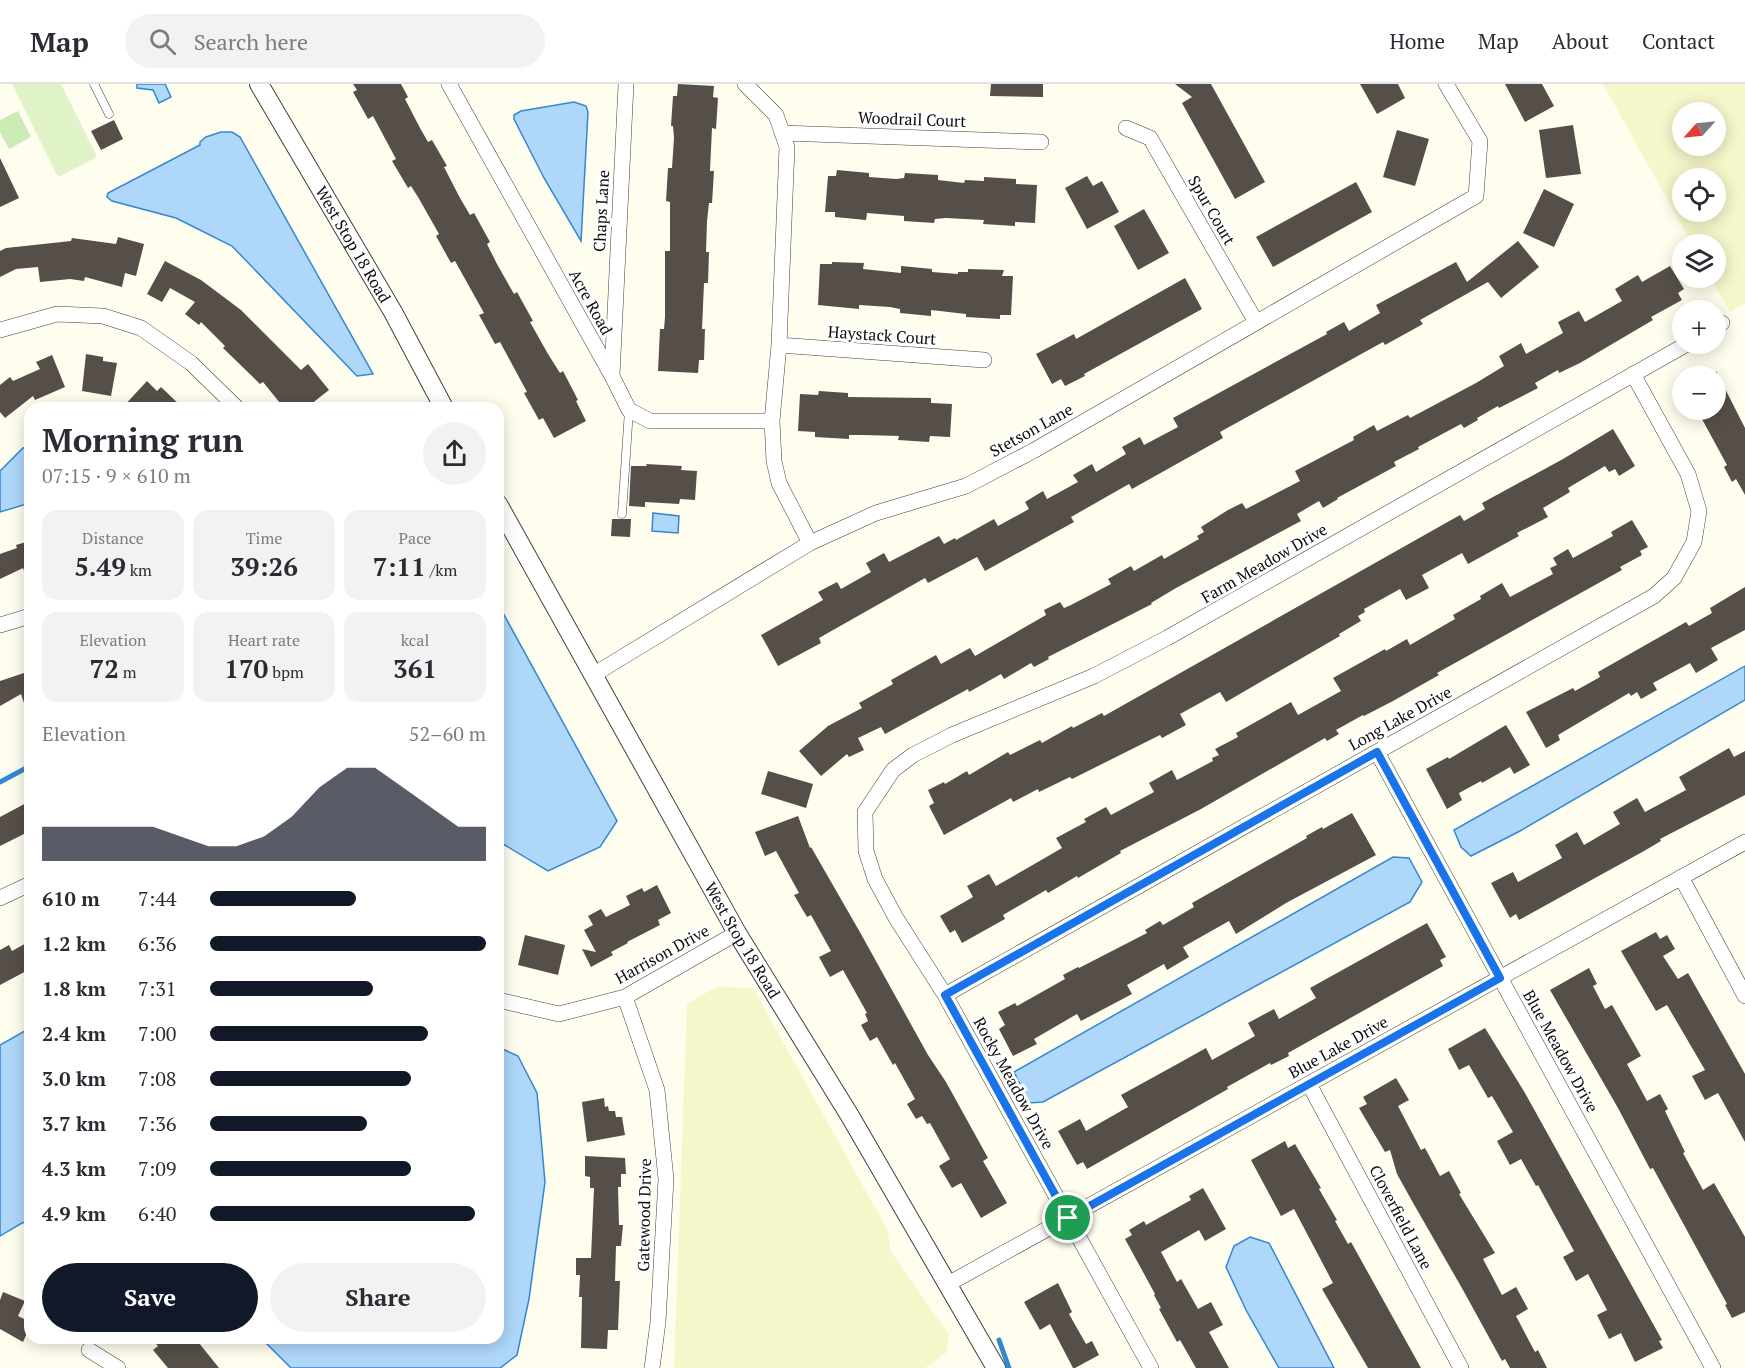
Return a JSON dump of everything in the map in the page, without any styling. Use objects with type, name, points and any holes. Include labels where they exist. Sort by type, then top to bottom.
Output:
[{"type":"street","name":"West Stop 18 Road","points":[[259,84],[393,312],[439,402]]},
{"type":"street","name":"Acre Road","points":[[450,84],[612,376],[629,411]]},
{"type":"street","name":"Chaps Lane","points":[[612,376],[626,84]]},
{"type":"street","points":[[745,84],[776,115],[787,147],[779,345],[772,421],[774,461],[779,483],[810,543]]},
{"type":"street","name":"Stetson Lane","points":[[593,675],[810,543],[876,513],[966,486],[1033,451],[1476,196],[1480,141],[1446,84]]},
{"type":"street","name":"Spur Court","points":[[1126,128],[1150,138],[1256,322]]},
{"type":"street","name":"Woodrail Court","points":[[782,133],[1041,142]]},
{"type":"street","points":[[0,330],[57,314],[103,316],[141,328],[191,363],[231,402]]},
{"type":"street","name":"Haystack Court","points":[[779,345],[984,360]]},
{"type":"street","name":"Farm Meadow Drive","points":[[865,812],[893,770],[914,755],[952,735],[1094,676],[1167,638],[1672,352]]},
{"type":"street","name":"Long Lake Drive","points":[[945,995],[1654,596],[1674,578],[1694,542],[1699,511],[1688,474],[1633,374]]},
{"type":"street","points":[[629,411],[650,421],[772,421]]},
{"type":"street","name":"West Stop 18 Road","points":[[504,515],[737,933],[850,1116],[996,1368]]},
{"type":"street","points":[[0,625],[24,618]]},
{"type":"street","name":"Blue Meadow Drive","points":[[1377,752],[1713,1368]]},
{"type":"street","name":"Rocky Meadow Drive","points":[[865,812],[866,851],[875,879],[896,918],[945,995],[1151,1368]]},
{"type":"street","name":"Blue Lake Drive","points":[[948,1284],[1745,842]]},
{"type":"street","points":[[1681,877],[1745,996]]},
{"type":"street","points":[[0,898],[24,887]]},
{"type":"street","name":"Harrison Drive","points":[[504,1001],[559,1014],[625,996],[737,933]]},
{"type":"street","name":"Gatewood Drive","points":[[625,996],[657,1090],[666,1179],[658,1322],[652,1368]]},
{"type":"street","name":"Cloverfield Lane","points":[[1309,1084],[1461,1368]]},
{"type":"street","points":[[89,1350],[118,1368]]},
{"type":"lane","points":[[94,84],[109,114]]},
{"type":"lane","points":[[622,514],[629,411]]},
{"type":"green space","points":[[12,84],[61,84],[97,157],[58,177]]},
{"type":"green space","points":[[1603,84],[1745,84],[1745,304],[1730,312],[1726,300],[1723,300],[1717,288],[1726,288],[1726,234],[1686,234],[1680,222],[1726,222],[1726,168],[1672,168],[1672,208]]},
{"type":"green space","points":[[18,111],[31,137],[9,149],[0,132],[0,120]]},
{"type":"green space","points":[[716,987],[753,988],[888,1231],[890,1250],[949,1335],[946,1353],[925,1368],[674,1368],[687,1004]]},
{"type":"water","points":[[137,84],[165,84],[171,97],[159,103],[153,90],[137,88]]},
{"type":"water","points":[[574,102],[586,106],[588,112],[581,241],[544,178],[514,119],[514,115],[521,111]]},
{"type":"water","points":[[221,132],[232,132],[240,137],[373,374],[357,376],[232,246],[176,218],[112,201],[107,197],[108,193],[200,145],[206,137]]},
{"type":"water","points":[[23,448],[24,505],[0,512],[0,471]]},
{"type":"water","points":[[653,513],[679,516],[678,533],[652,531]]},
{"type":"water","points":[[504,615],[617,821],[600,847],[548,871],[504,845]]},
{"type":"water","points":[[1745,666],[1745,700],[1520,831],[1471,856],[1461,847],[1454,830]]},
{"type":"water","points":[[1393,857],[1409,858],[1422,882],[1410,902],[1043,1102],[1029,1103],[1014,1072]]},
{"type":"water","points":[[24,1031],[24,1222],[0,1236],[0,1045]]},
{"type":"water","points":[[504,1050],[518,1056],[537,1093],[545,1182],[529,1299],[517,1355],[500,1368],[291,1368],[267,1344],[504,1344]]},
{"type":"water","points":[[1250,1237],[1269,1243],[1334,1368],[1279,1368],[1246,1310],[1226,1267],[1234,1246]]},
{"type":"building","points":[[353,84],[401,84],[408,97],[405,99],[420,128],[428,142],[432,140],[447,166],[444,167],[470,215],[474,213],[490,242],[487,244],[497,264],[514,294],[517,292],[548,354],[560,373],[563,371],[586,421],[554,438],[543,418],[539,420],[500,342],[495,344],[479,315],[484,313],[455,261],[451,263],[436,236],[439,234],[418,197],[411,186],[408,188],[392,161],[396,159],[373,116],[368,119],[353,92],[357,90]]},
{"type":"building","points":[[678,84],[714,86],[713,97],[718,98],[716,129],[712,128],[710,171],[714,171],[712,203],[709,203],[707,221],[708,283],[704,283],[702,329],[705,329],[704,360],[699,360],[698,373],[658,371],[660,329],[664,329],[665,317],[665,251],[670,251],[670,202],[666,201],[668,168],[672,168],[674,138],[673,126],[671,126],[673,96],[677,96]]},
{"type":"building","points":[[991,84],[1043,84],[1043,97],[990,96]]},
{"type":"building","points":[[1175,84],[1211,84],[1265,182],[1235,199],[1182,103],[1192,97]]},
{"type":"building","points":[[1360,84],[1398,84],[1405,98],[1377,114]]},
{"type":"building","points":[[1505,84],[1542,84],[1554,106],[1525,122]]},
{"type":"building","points":[[114,120],[123,139],[101,150],[91,131]]},
{"type":"building","points":[[1573,125],[1581,174],[1546,178],[1539,130]]},
{"type":"building","points":[[1397,130],[1429,139],[1415,186],[1383,177]]},
{"type":"building","points":[[0,158],[19,198],[0,207]]},
{"type":"building","points":[[837,170],[869,173],[869,177],[896,179],[904,178],[905,173],[938,175],[938,180],[964,183],[965,180],[984,181],[984,177],[1016,179],[1016,184],[1037,185],[1035,223],[1015,222],[1015,226],[983,224],[984,220],[946,218],[935,219],[934,223],[904,221],[904,216],[867,213],[866,220],[835,217],[835,212],[825,212],[828,176],[836,176]]},
{"type":"building","points":[[1087,176],[1093,186],[1102,181],[1119,212],[1087,229],[1065,188]]},
{"type":"building","points":[[1356,182],[1372,212],[1273,267],[1256,237]]},
{"type":"building","points":[[1544,189],[1574,204],[1554,247],[1523,233]]},
{"type":"building","points":[[1144,209],[1169,253],[1138,270],[1114,226]]},
{"type":"building","points":[[118,237],[144,244],[136,276],[125,273],[122,287],[85,277],[84,281],[70,279],[40,282],[38,267],[16,269],[0,277],[0,251],[6,248],[71,241],[72,238],[116,244]]},
{"type":"building","points":[[1518,241],[1539,267],[1501,298],[1488,282],[1420,320],[1423,324],[1385,345],[1383,342],[1220,432],[1223,438],[1132,489],[1129,484],[1071,517],[1074,522],[985,571],[977,557],[928,583],[925,578],[819,638],[821,643],[778,666],[761,635],[823,600],[818,592],[837,582],[841,589],[871,572],[866,563],[884,553],[889,562],[939,536],[944,544],[994,519],[998,526],[1029,509],[1025,502],[1043,491],[1047,499],[1078,482],[1073,475],[1092,464],[1096,472],[1126,454],[1122,447],[1140,437],[1144,445],[1178,427],[1173,418],[1327,334],[1326,332],[1344,322],[1349,331],[1380,313],[1376,305],[1456,262],[1467,282]]},
{"type":"building","points":[[165,261],[201,280],[241,310],[301,370],[308,364],[329,390],[314,402],[279,402],[263,382],[260,384],[223,348],[225,346],[201,322],[199,325],[185,314],[195,302],[170,288],[162,302],[147,294]]},
{"type":"building","points":[[832,262],[864,263],[863,269],[901,273],[901,266],[958,274],[958,272],[968,272],[968,269],[1004,270],[1002,276],[1013,276],[1011,315],[1000,315],[1000,319],[966,317],[966,314],[931,310],[931,316],[900,313],[900,309],[890,307],[859,305],[859,309],[818,305],[820,264],[832,264]]},
{"type":"building","points":[[1670,266],[1672,288],[1684,289],[1678,293],[1682,300],[1672,300],[1672,305],[1651,317],[1653,320],[1580,363],[1559,373],[1558,370],[1535,383],[1538,388],[1499,408],[1498,406],[1464,428],[1461,424],[1418,447],[1419,449],[1394,462],[1396,466],[1323,508],[1319,501],[1297,514],[1301,521],[1176,588],[1152,604],[1048,657],[1049,659],[1034,667],[1031,663],[1004,679],[1001,674],[969,692],[968,689],[885,734],[881,727],[858,738],[864,750],[849,757],[847,754],[821,776],[799,751],[828,726],[862,708],[859,703],[893,684],[891,680],[936,655],[941,664],[970,648],[975,656],[1046,615],[1044,610],[1060,602],[1064,608],[1071,605],[1111,584],[1108,579],[1131,566],[1134,571],[1162,555],[1164,559],[1199,539],[1197,536],[1204,532],[1201,527],[1228,510],[1242,503],[1246,509],[1300,481],[1295,471],[1354,440],[1353,437],[1374,425],[1377,431],[1408,415],[1410,418],[1476,383],[1504,366],[1499,356],[1521,343],[1526,354],[1563,333],[1558,322],[1579,311],[1585,322],[1622,301],[1615,289],[1638,275],[1642,282]]},
{"type":"building","points":[[1185,278],[1202,309],[1065,386],[1061,379],[1052,384],[1036,354],[1074,334],[1076,339]]},
{"type":"building","points":[[86,354],[103,357],[103,361],[117,363],[111,396],[82,391]]},
{"type":"building","points":[[52,355],[65,387],[35,400],[33,396],[5,418],[0,412],[0,385],[10,377],[13,381],[40,369],[36,362]]},
{"type":"building","points":[[147,381],[157,391],[161,387],[177,402],[128,402]]},
{"type":"building","points":[[819,391],[848,393],[848,397],[931,398],[931,403],[952,404],[950,437],[930,436],[929,442],[898,440],[899,436],[849,435],[849,439],[815,437],[815,432],[798,431],[800,394],[818,395]]},
{"type":"building","points":[[1726,391],[1745,428],[1745,495],[1736,479],[1732,482],[1724,467],[1727,465],[1702,420],[1726,420]]},
{"type":"building","points":[[1613,429],[1635,466],[1619,476],[1615,469],[1609,472],[1605,466],[1568,488],[1570,492],[1543,508],[1548,517],[1517,533],[1519,536],[1468,564],[1462,553],[1422,575],[1429,588],[1406,600],[1400,589],[1364,609],[1365,612],[1358,616],[1361,621],[1339,634],[1340,636],[1226,702],[1220,692],[1180,714],[1186,725],[1162,738],[1160,735],[1072,779],[1070,777],[1039,792],[1038,789],[1013,802],[1011,798],[944,835],[929,806],[934,803],[928,790],[944,782],[945,784],[967,771],[969,775],[1008,752],[1010,755],[1040,740],[1042,743],[1102,713],[1104,716],[1460,515],[1464,521],[1485,509],[1482,503]]},
{"type":"building","points":[[646,464],[682,466],[681,470],[697,471],[695,500],[680,499],[679,504],[645,502],[645,507],[629,506],[631,466],[647,466]]},
{"type":"building","points":[[612,519],[631,519],[630,537],[611,536]]},
{"type":"building","points":[[1632,520],[1648,547],[1640,551],[1642,555],[1620,567],[1622,570],[1437,673],[1439,675],[1393,701],[1336,730],[1339,734],[1327,741],[1325,738],[1201,809],[1120,851],[1121,853],[1078,878],[1077,876],[1048,893],[1046,890],[1003,915],[1005,919],[962,943],[955,930],[950,933],[940,916],[973,897],[967,886],[989,874],[996,886],[1062,848],[1056,838],[1086,822],[1084,819],[1106,807],[1111,815],[1154,792],[1149,783],[1172,770],[1177,780],[1213,761],[1212,758],[1219,755],[1215,749],[1238,737],[1236,733],[1291,702],[1298,715],[1341,691],[1333,678],[1407,639],[1410,645],[1455,619],[1453,615],[1481,599],[1480,596],[1502,583],[1510,597],[1553,574],[1550,568],[1557,565],[1553,558],[1568,549],[1573,558],[1613,536],[1611,532]]},
{"type":"building","points":[[24,543],[24,571],[23,568],[0,579],[0,554],[17,548],[16,545]]},
{"type":"building","points":[[1745,587],[1745,630],[1711,648],[1718,660],[1696,673],[1690,663],[1653,683],[1657,690],[1641,699],[1637,692],[1631,696],[1629,693],[1558,735],[1560,740],[1546,748],[1526,712],[1573,688],[1575,691],[1600,677],[1598,672],[1686,622],[1689,626],[1712,613],[1710,608]]},
{"type":"building","points":[[24,673],[24,703],[21,694],[0,706],[0,681]]},
{"type":"building","points":[[1506,725],[1530,765],[1514,774],[1510,767],[1482,783],[1481,781],[1459,793],[1462,800],[1447,809],[1426,769],[1448,757],[1449,759]]},
{"type":"building","points":[[1729,748],[1734,757],[1745,751],[1745,795],[1660,839],[1661,841],[1644,851],[1519,920],[1516,914],[1510,918],[1491,883],[1513,872],[1518,882],[1562,858],[1555,845],[1577,832],[1584,845],[1620,824],[1613,812],[1637,798],[1645,812],[1686,790],[1679,777]]},
{"type":"building","points":[[768,771],[813,784],[806,808],[761,794]]},
{"type":"building","points":[[24,804],[24,834],[0,846],[0,817]]},
{"type":"building","points":[[1352,813],[1376,855],[1286,903],[1236,934],[1229,921],[1183,947],[1189,957],[1167,970],[1164,964],[1127,985],[1132,994],[1081,1021],[1077,1014],[1034,1039],[1037,1044],[1013,1056],[999,1029],[1005,1025],[998,1012],[1015,1003],[1017,1006],[1065,979],[1063,975],[1147,933],[1145,930],[1160,921],[1163,925],[1194,907],[1192,903],[1307,838],[1306,836],[1322,827],[1323,829]]},
{"type":"building","points":[[798,816],[810,848],[988,1158],[983,1161],[1007,1203],[981,1218],[961,1183],[952,1188],[939,1166],[950,1159],[930,1123],[927,1124],[922,1116],[916,1119],[907,1104],[915,1099],[895,1063],[893,1065],[877,1037],[870,1041],[861,1025],[868,1021],[865,1014],[867,1013],[843,970],[830,977],[819,957],[831,951],[811,915],[807,917],[794,895],[799,893],[776,851],[765,856],[755,832]]},
{"type":"building","points":[[657,885],[671,913],[658,920],[660,925],[627,942],[611,952],[613,955],[591,967],[582,949],[596,952],[584,930],[593,925],[588,916],[601,909],[606,917],[630,905],[626,896],[642,888],[644,892]]},
{"type":"building","points":[[1427,923],[1446,957],[1440,960],[1443,966],[1288,1053],[1289,1056],[1271,1065],[1270,1063],[1227,1087],[1228,1089],[1087,1169],[1083,1162],[1077,1165],[1058,1131],[1080,1119],[1086,1131],[1128,1107],[1121,1095],[1206,1048],[1212,1060],[1255,1036],[1248,1023],[1274,1009],[1279,1019],[1316,998],[1310,988]]},
{"type":"building","points":[[1656,932],[1660,939],[1667,935],[1675,949],[1663,956],[1678,979],[1688,973],[1745,1074],[1745,1142],[1718,1093],[1705,1100],[1692,1076],[1705,1070],[1667,1005],[1656,1011],[1621,951]]},
{"type":"building","points":[[525,935],[565,945],[558,975],[518,965]]},
{"type":"building","points":[[24,944],[24,972],[0,985],[0,950],[9,945],[12,951]]},
{"type":"building","points":[[1589,968],[1597,984],[1593,986],[1605,1009],[1612,1005],[1641,1056],[1627,1064],[1647,1101],[1660,1094],[1668,1109],[1665,1111],[1685,1152],[1683,1153],[1703,1190],[1714,1183],[1745,1237],[1745,1312],[1732,1318],[1725,1305],[1727,1304],[1653,1168],[1650,1169],[1618,1108],[1550,990]]},
{"type":"building","points":[[1485,1028],[1525,1093],[1662,1340],[1659,1341],[1663,1348],[1635,1362],[1621,1333],[1609,1339],[1597,1315],[1607,1310],[1588,1274],[1576,1281],[1563,1257],[1574,1251],[1538,1185],[1536,1186],[1521,1159],[1510,1165],[1497,1141],[1513,1132],[1492,1096],[1488,1098],[1469,1065],[1459,1070],[1448,1049]]},
{"type":"building","points":[[1396,1078],[1409,1100],[1398,1106],[1421,1150],[1425,1148],[1440,1176],[1449,1171],[1461,1193],[1459,1194],[1495,1253],[1483,1259],[1502,1295],[1516,1287],[1528,1309],[1516,1316],[1535,1352],[1538,1350],[1547,1368],[1510,1368],[1505,1359],[1502,1361],[1397,1174],[1390,1150],[1385,1152],[1359,1108],[1367,1104],[1363,1097]]},
{"type":"building","points":[[604,1098],[605,1107],[608,1106],[609,1111],[615,1111],[616,1117],[622,1117],[625,1135],[587,1142],[582,1102]]},
{"type":"building","points":[[1285,1141],[1288,1148],[1295,1144],[1321,1188],[1319,1189],[1337,1220],[1335,1221],[1348,1244],[1351,1242],[1421,1368],[1368,1368],[1322,1289],[1333,1283],[1294,1209],[1281,1216],[1251,1160]]},
{"type":"building","points":[[585,1156],[625,1158],[626,1174],[621,1174],[621,1187],[618,1187],[619,1225],[623,1225],[621,1246],[616,1246],[615,1281],[620,1281],[618,1330],[608,1330],[607,1349],[581,1348],[582,1297],[579,1297],[580,1275],[576,1275],[576,1258],[591,1258],[594,1188],[590,1188],[590,1177],[585,1176]]},
{"type":"building","points":[[1203,1188],[1226,1229],[1205,1241],[1199,1230],[1161,1252],[1177,1282],[1181,1279],[1198,1309],[1211,1302],[1223,1325],[1209,1332],[1229,1368],[1196,1368],[1180,1340],[1177,1342],[1159,1309],[1161,1308],[1155,1294],[1125,1239],[1132,1235],[1129,1230],[1144,1221],[1146,1225],[1191,1200],[1189,1196]]},
{"type":"building","points":[[1058,1283],[1072,1312],[1069,1314],[1086,1344],[1092,1341],[1099,1355],[1075,1368],[1050,1324],[1040,1330],[1024,1302]]},
{"type":"building","points":[[3,1292],[24,1301],[18,1316],[24,1319],[23,1342],[0,1329],[0,1300]]},
{"type":"building","points":[[156,1344],[200,1344],[219,1368],[168,1368],[153,1350],[158,1346]]},
{"type":"waterway","points":[[0,782],[24,769]]},
{"type":"waterway","points":[[999,1340],[1009,1368]]},
{"type":"route","points":[[1377,752],[1500,978],[1068,1218],[945,995],[1377,752]]}]
